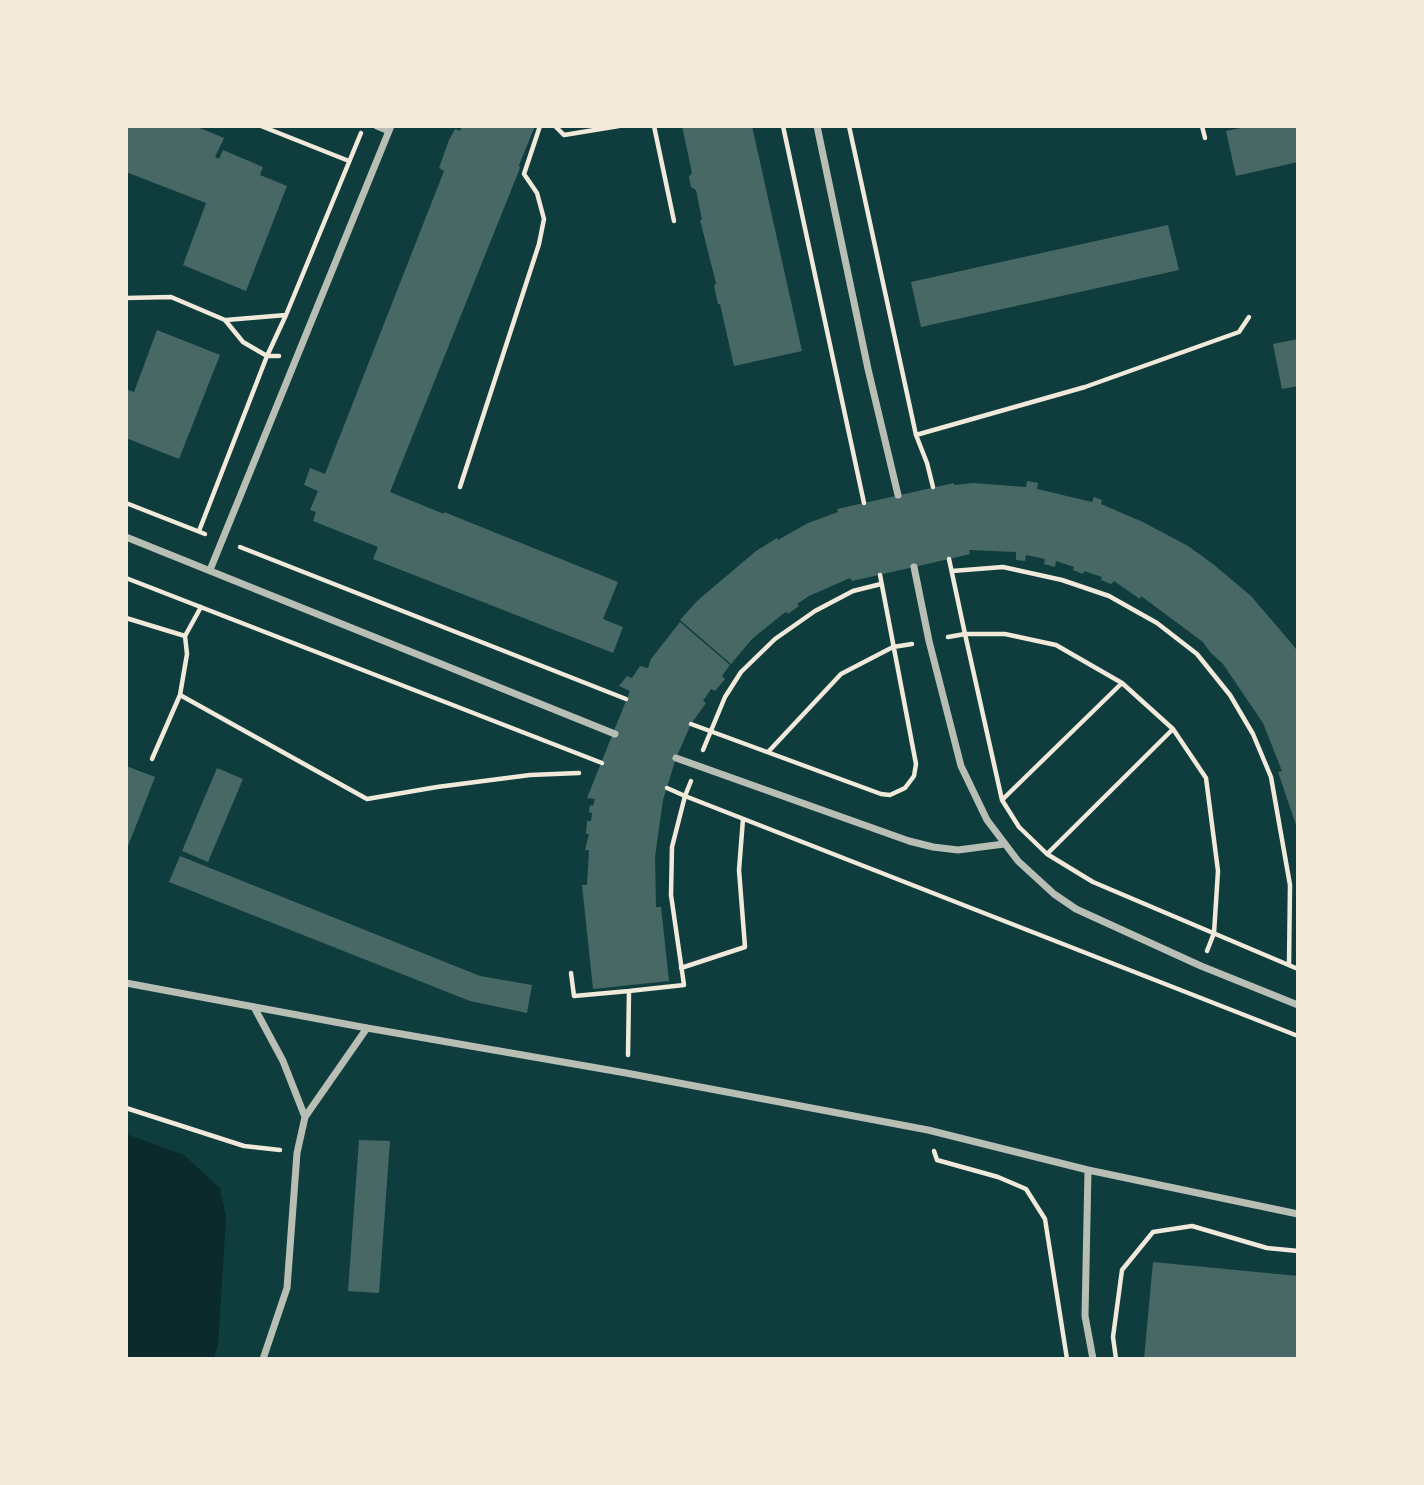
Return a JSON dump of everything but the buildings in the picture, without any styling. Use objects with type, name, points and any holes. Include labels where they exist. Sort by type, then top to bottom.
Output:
[{"type":"street","points":[[210,570],[390,128],[377,126]]},
{"type":"street","points":[[817,126],[868,369],[898,495]]},
{"type":"street","points":[[126,537],[615,734]]},
{"type":"street","points":[[914,567],[929,641],[961,766],[986,820],[1004,844],[1033,877],[1076,909],[1201,966],[1298,1005]]},
{"type":"street","points":[[676,758],[909,841],[958,850],[1004,844]]},
{"type":"street","points":[[126,983],[619,1071],[928,1130],[1088,1170],[1298,1214]]},
{"type":"street","points":[[254,1007],[283,1061],[305,1117]]},
{"type":"street","points":[[263,1359],[287,1288],[298,1153],[305,1117],[367,1028]]},
{"type":"street","points":[[1088,1170],[1085,1316],[1093,1359]]},
{"type":"path","points":[[261,126],[349,161]]},
{"type":"path","points":[[199,531],[267,356],[364,126]]},
{"type":"path","points":[[460,487],[539,244],[544,219],[537,194],[524,174],[540,126]]},
{"type":"path","points":[[555,126],[564,135],[619,126]]},
{"type":"path","points":[[654,126],[674,221]]},
{"type":"path","points":[[783,126],[864,503]]},
{"type":"path","points":[[849,126],[916,435],[928,463],[933,487]]},
{"type":"path","points":[[1202,126],[1205,138]]},
{"type":"path","points":[[126,298],[171,297],[225,320],[243,342],[267,356],[298,355]]},
{"type":"path","points":[[225,320],[286,314]]},
{"type":"path","points":[[916,435],[1085,387],[1239,332],[1248,317]]},
{"type":"path","points":[[126,503],[626,699]]},
{"type":"path","points":[[949,559],[1002,800],[1019,827],[1047,854],[1093,882],[1298,969]]},
{"type":"path","points":[[952,571],[1003,566],[1062,580],[1109,596],[1157,623],[1197,654],[1230,695],[1253,734],[1271,777],[1290,885],[1289,965]]},
{"type":"path","points":[[691,724],[881,794],[890,795],[905,788],[914,776],[916,764],[880,575]]},
{"type":"path","points":[[126,578],[602,763]]},
{"type":"path","points":[[571,973],[574,996],[684,985],[671,895],[671,847],[685,796],[709,730],[725,697],[741,672],[775,639],[815,611],[853,591],[881,584]]},
{"type":"path","points":[[152,759],[180,695],[187,654],[186,636],[201,607]]},
{"type":"path","points":[[126,618],[186,636]]},
{"type":"path","points":[[769,751],[841,674],[893,648],[965,634],[1005,634],[1056,645],[1122,683],[1173,729],[1206,778],[1219,871],[1214,933]]},
{"type":"path","points":[[1002,800],[1122,683]]},
{"type":"path","points":[[180,695],[367,799],[530,775],[579,773]]},
{"type":"path","points":[[1047,854],[1173,729]]},
{"type":"path","points":[[667,788],[1298,1036]]},
{"type":"path","points":[[681,968],[745,947],[739,870],[743,819]]},
{"type":"path","points":[[628,1043],[629,991]]},
{"type":"path","points":[[126,1108],[244,1146],[298,1153]]},
{"type":"path","points":[[928,1130],[937,1160],[998,1177],[1026,1189],[1045,1219],[1067,1359]]},
{"type":"path","points":[[1116,1359],[1113,1337],[1122,1270],[1153,1232],[1192,1226],[1267,1248],[1298,1251]]},
{"type":"water","points":[[126,1134],[184,1155],[220,1188],[226,1218],[218,1346],[213,1359],[126,1359]]}]
